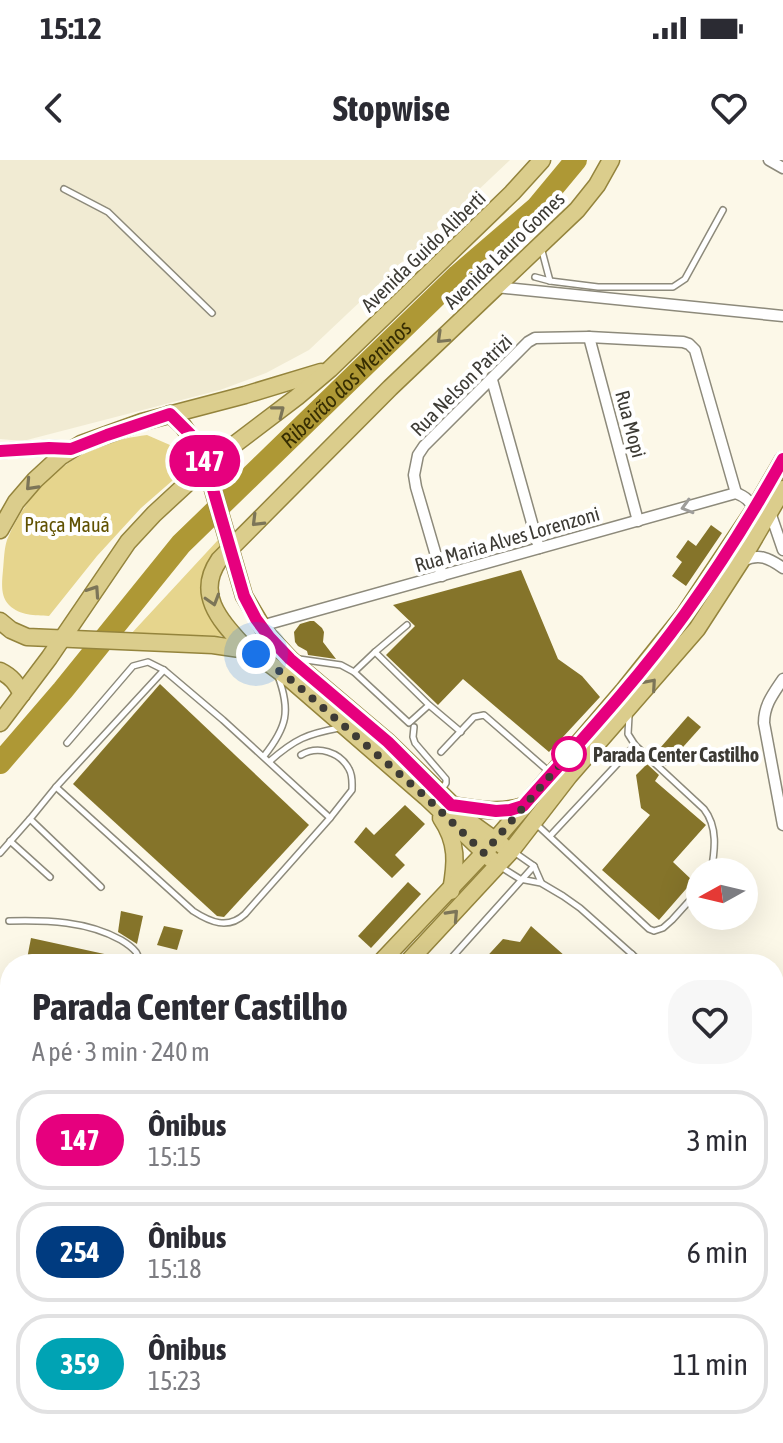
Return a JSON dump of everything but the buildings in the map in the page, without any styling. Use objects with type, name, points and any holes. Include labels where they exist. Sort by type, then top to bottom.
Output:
[{"type":"main road","name":"Avenida Guido Aliberti","points":[[0,723],[128,542],[154,514],[206,466],[330,369],[512,193],[542,160]]},
{"type":"main road","name":"Avenida Lauro Gomes","points":[[247,650],[221,619],[209,593],[211,574],[229,541],[577,210],[597,185],[611,160]]},
{"type":"main road","name":"Avenida Guido Aliberti","points":[[0,530],[18,500],[71,449],[170,414],[330,369]]},
{"type":"main road","points":[[170,414],[190,434],[203,455],[244,596],[282,663],[344,727],[471,823],[499,865]]},
{"type":"main road","points":[[0,451],[71,449]]},
{"type":"main road","points":[[415,954],[499,865],[569,776],[697,629],[741,561],[783,460]]},
{"type":"main road","points":[[389,954],[451,891],[624,690],[762,511],[783,489]]},
{"type":"main road","points":[[0,621],[27,637],[213,645],[247,650],[282,663],[388,742],[489,847],[511,851]]},
{"type":"main road","points":[[0,671],[15,681],[22,694]]},
{"type":"main road","points":[[439,798],[496,811],[523,806]]},
{"type":"main road","points":[[439,798],[453,844],[455,865],[451,891]]},
{"type":"street","points":[[597,185],[618,160]]},
{"type":"street","points":[[769,160],[783,168]]},
{"type":"street","points":[[496,287],[783,316]]},
{"type":"street","name":"Rua Nelson Patrizi","points":[[442,576],[416,487],[414,465],[424,446],[535,338],[589,337],[689,344],[695,350],[736,493]]},
{"type":"street","name":"Rua Mopi","points":[[589,337],[638,521]]},
{"type":"street","points":[[492,380],[539,548]]},
{"type":"street","points":[[736,493],[762,511],[783,550]]},
{"type":"street","name":"Rua Maria Alves Lorenzoni","points":[[261,626],[736,493]]},
{"type":"street","points":[[741,561],[760,556],[783,568]]},
{"type":"street","points":[[783,679],[764,714],[783,825]]},
{"type":"lane","points":[[64,189],[108,212],[212,313]]},
{"type":"lane","points":[[535,277],[598,287],[673,287],[685,279],[723,210]]},
{"type":"lane","points":[[540,246],[550,281]]},
{"type":"lane","points":[[354,672],[407,625]]},
{"type":"lane","points":[[375,652],[461,732]]},
{"type":"lane","points":[[67,743],[133,666],[148,662],[164,670],[330,818]]},
{"type":"lane","points":[[267,759],[285,722],[282,663],[341,665],[354,672],[409,723],[429,705]]},
{"type":"lane","points":[[0,853],[164,670]]},
{"type":"lane","points":[[629,709],[628,734],[635,745],[712,821],[712,858]]},
{"type":"lane","points":[[441,752],[474,717],[484,715],[546,769]]},
{"type":"lane","points":[[267,759],[312,733],[344,727]]},
{"type":"lane","points":[[414,727],[415,743],[446,779],[439,798]]},
{"type":"lane","points":[[611,730],[628,734]]},
{"type":"lane","points":[[550,836],[635,745]]},
{"type":"lane","points":[[56,787],[193,911],[218,923],[230,923],[238,921],[245,914],[352,790],[351,775],[346,764],[337,756],[317,750],[301,755]]},
{"type":"lane","points":[[30,819],[101,887]]},
{"type":"lane","points":[[534,822],[639,921],[654,931],[663,928],[686,904]]},
{"type":"lane","points":[[10,841],[50,877]]},
{"type":"lane","points":[[511,851],[534,866],[541,883]]},
{"type":"lane","points":[[499,865],[520,879],[541,883],[580,908],[632,954]]},
{"type":"lane","points":[[455,954],[534,866]]},
{"type":"lane","points":[[9,921],[58,922],[91,928],[129,945],[136,954]]},
{"type":"shaded area","points":[[0,160],[510,160],[309,350],[266,373],[220,390],[23,441],[0,439]]},
{"type":"green space","name":"Praça Mauá","points":[[147,435],[170,445],[187,460],[188,467],[141,508],[49,616],[13,609],[2,589],[5,547],[18,518],[32,498],[57,471],[87,452],[115,441]]},
{"type":"green space","points":[[218,540],[220,547],[212,558],[225,636],[130,635]]},
{"type":"waterway","name":"Ribeirão dos Meninos","points":[[0,763],[181,544],[458,275],[537,207],[576,160]]},
{"type":"bus line","name":"147","points":[[0,451],[71,449],[170,414],[190,434],[203,455],[244,596],[270,638],[290,659],[388,742],[451,805],[496,811],[523,806],[624,690],[684,615],[754,510],[783,459]]},
{"type":"place","name":"Parada Center Castilho","points":[[569,754]]},
{"type":"route","points":[[256,654],[290,679],[426,797],[484,853],[569,754]]}]
